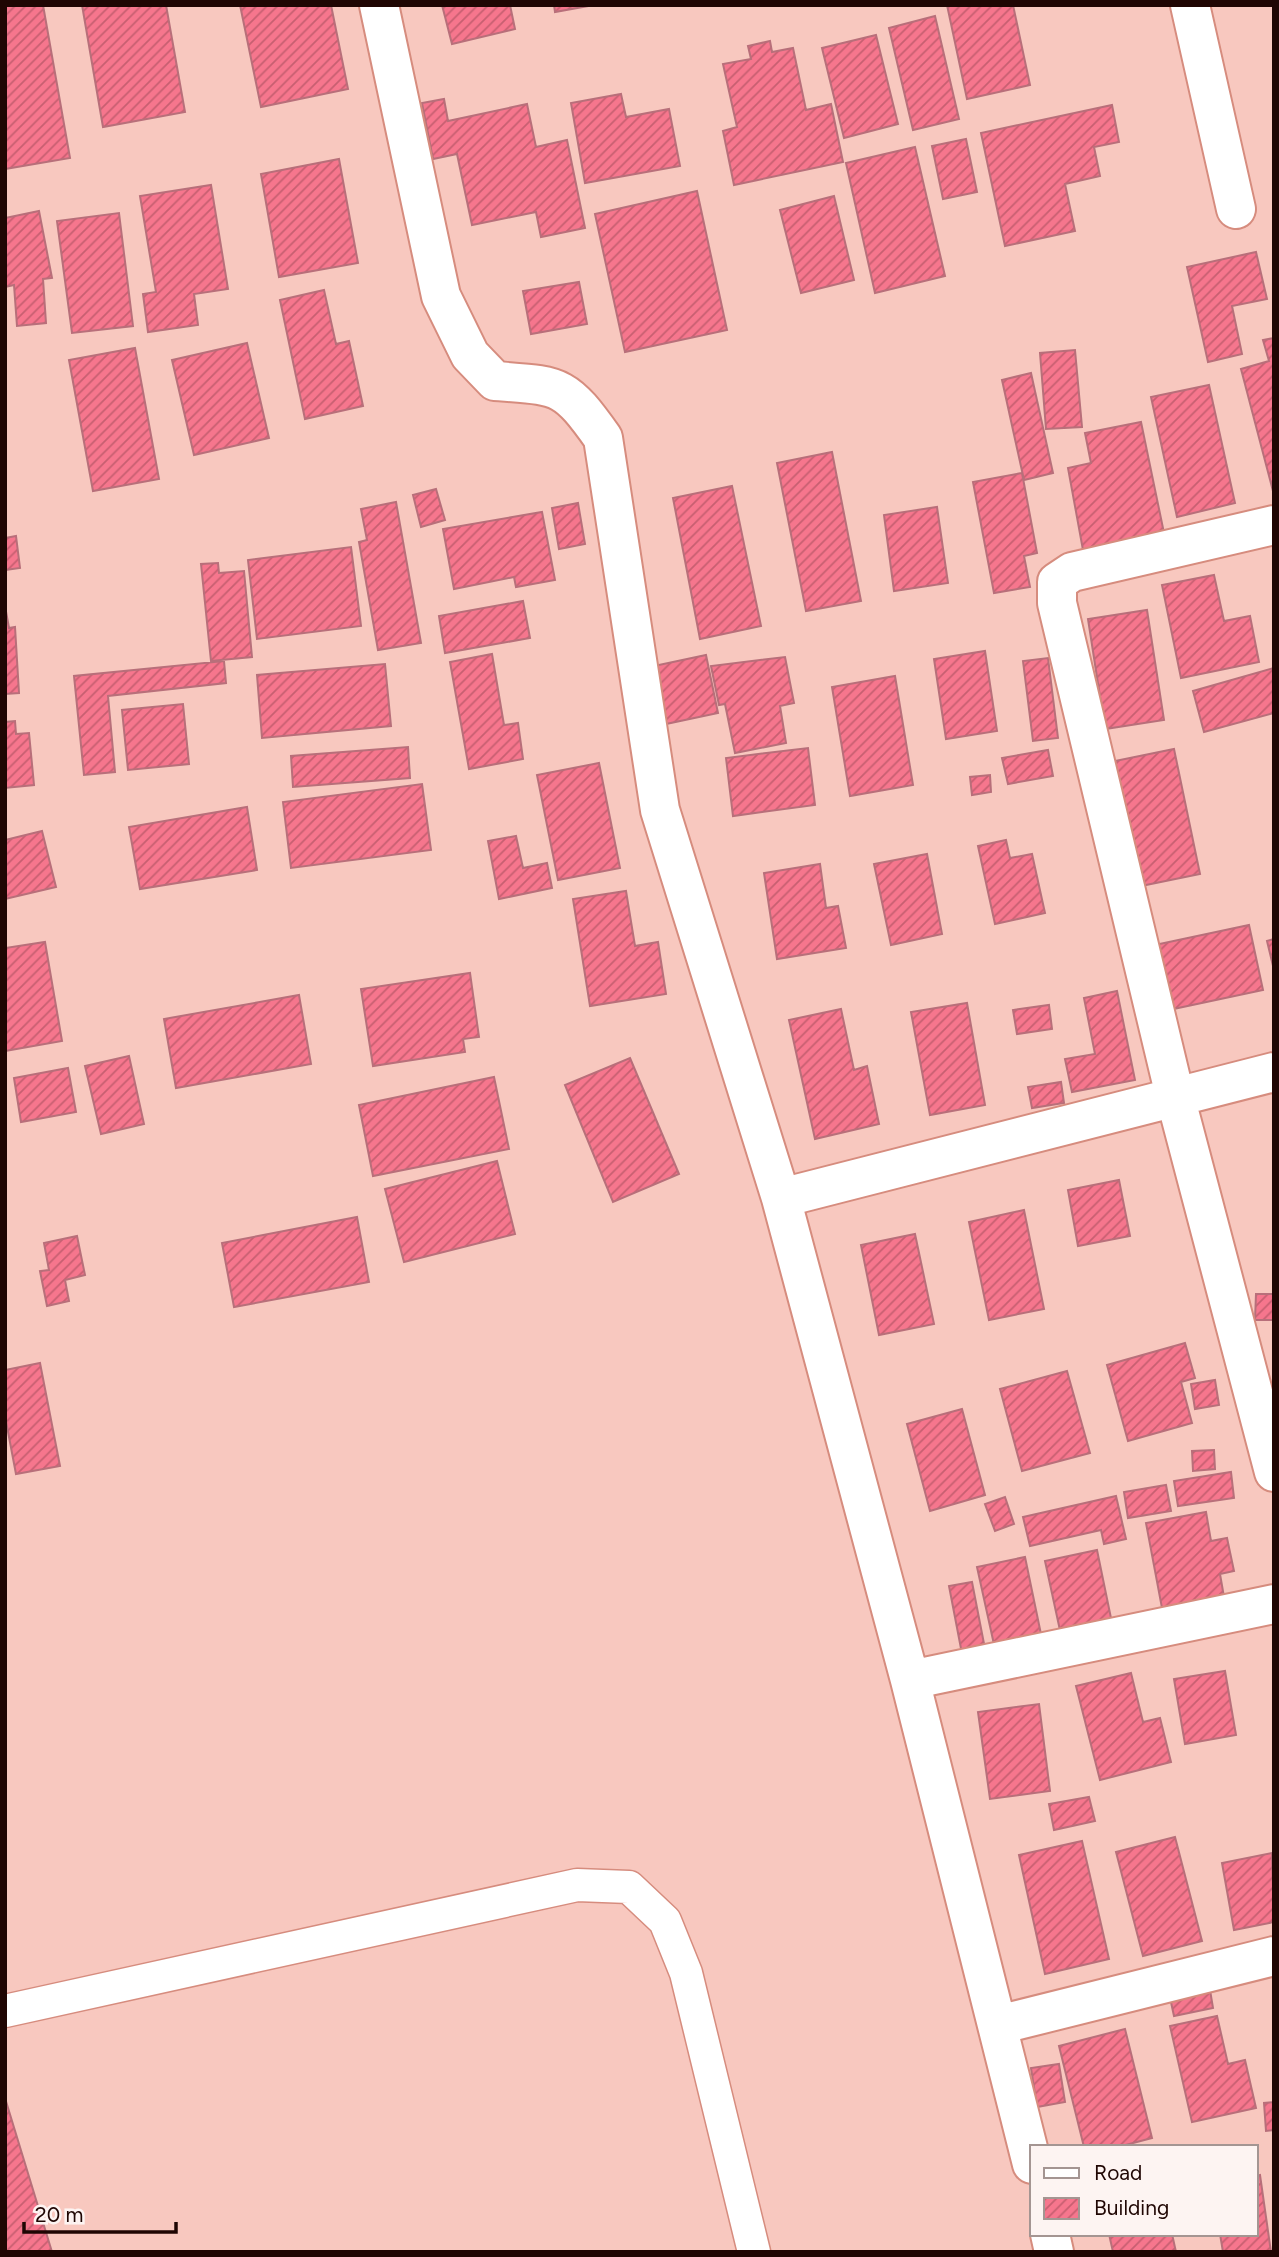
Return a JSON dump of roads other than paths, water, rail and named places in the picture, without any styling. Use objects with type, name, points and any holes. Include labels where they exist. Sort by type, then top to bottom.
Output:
[{"type":"street","points":[[379,5],[441,296],[470,355],[495,381],[551,386],[577,401],[603,438],[660,810],[781,1198],[910,1681],[1030,2156]]},
{"type":"street","points":[[1190,5],[1236,209]]},
{"type":"street","points":[[1274,525],[1072,572],[1057,582],[1057,603],[1175,1096],[1274,1472]]},
{"type":"street","points":[[781,1198],[1274,1072]]},
{"type":"street","points":[[910,1681],[1274,1604]]},
{"type":"street","points":[[998,2025],[1274,1956]]},
{"type":"lane","points":[[5,2011],[577,1885],[629,1887],[665,1920],[686,1973],[754,2252]]}]
